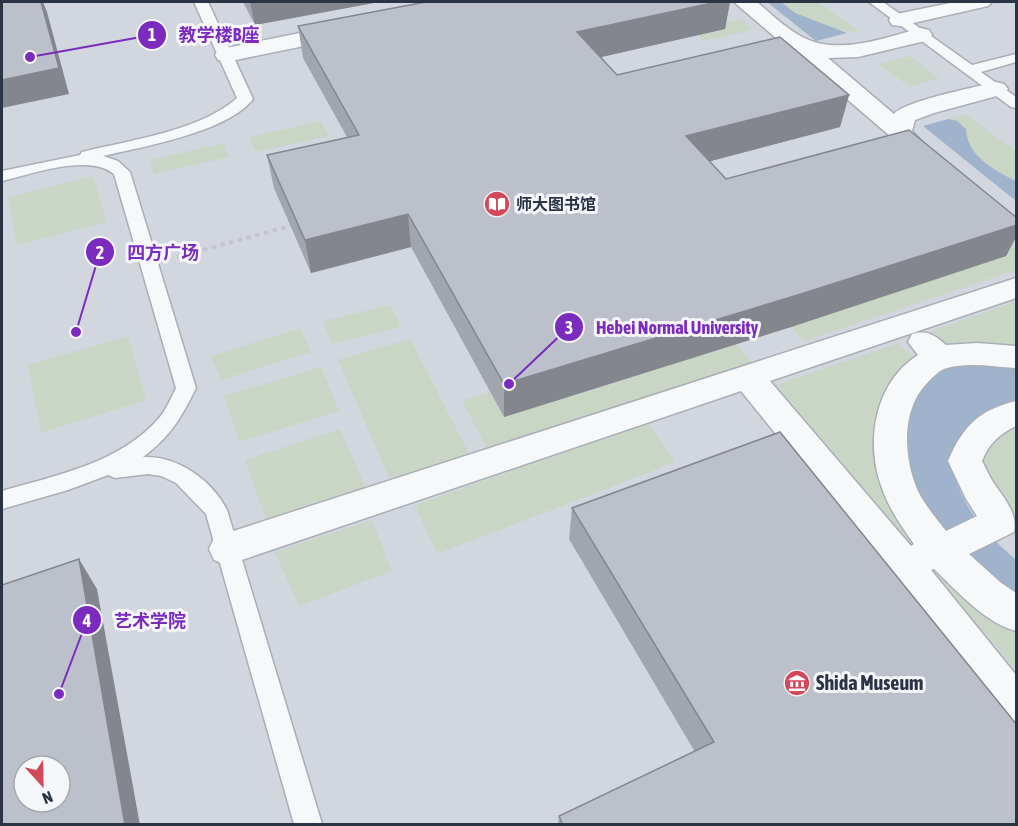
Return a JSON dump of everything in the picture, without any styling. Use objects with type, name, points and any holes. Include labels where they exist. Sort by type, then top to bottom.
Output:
[{"type":"street","points":[[745,2],[898,131],[912,148],[947,177]]},
{"type":"street","points":[[900,20],[981,2]]},
{"type":"street","points":[[226,55],[362,28]]},
{"type":"street","points":[[794,42],[822,52],[837,53],[921,35]]},
{"type":"street","points":[[898,131],[905,116],[925,108],[1006,96]]},
{"type":"street","points":[[227,549],[1017,288]]},
{"type":"street","points":[[905,325],[939,357]]},
{"type":"street","points":[[1017,357],[977,354],[939,357],[924,365],[914,374],[896,399],[892,422],[892,446],[897,482],[904,497],[944,549],[986,594],[1017,614]]},
{"type":"street","points":[[748,377],[1017,706]]},
{"type":"street","points":[[903,565],[1003,527],[978,489],[965,461],[972,441],[991,423],[1017,413]]},
{"type":"lane","points":[[2,176],[64,162],[201,123],[225,116],[239,107],[245,99],[201,2]]},
{"type":"lane","points":[[875,2],[1006,96]]},
{"type":"lane","points":[[970,70],[1017,58]]},
{"type":"lane","points":[[64,162],[103,160],[117,164],[122,172],[186,388],[167,424],[132,454],[85,475]]},
{"type":"lane","points":[[2,500],[85,475],[131,466],[162,466],[193,482],[216,510],[308,825]]},
{"type":"path","points":[[150,264],[303,223]]},
{"type":"shaded area","points":[[2,2],[1016,2],[1016,824],[2,824]]},
{"type":"green space","points":[[781,2],[818,2],[859,31],[851,32],[817,24],[795,13]]},
{"type":"green space","points":[[741,19],[753,30],[704,41],[698,36],[719,24]]},
{"type":"green space","points":[[909,56],[940,78],[910,87],[878,64]]},
{"type":"green space","points":[[965,114],[1016,151],[1016,181],[984,162],[967,140],[965,131],[948,119]]},
{"type":"green space","points":[[321,121],[329,136],[256,152],[249,137]]},
{"type":"green space","points":[[224,143],[229,157],[154,174],[150,160]]},
{"type":"green space","points":[[93,176],[107,222],[17,245],[8,197]]},
{"type":"green space","points":[[949,192],[1016,248],[1016,270],[804,341],[791,327],[1005,256]]},
{"type":"green space","points":[[1016,301],[1016,352],[954,353],[932,331]]},
{"type":"green space","points":[[391,305],[400,327],[331,344],[323,321]]},
{"type":"green space","points":[[301,328],[311,352],[221,380],[211,356]]},
{"type":"green space","points":[[128,336],[146,400],[41,433],[28,365]]},
{"type":"green space","points":[[410,339],[470,455],[391,482],[338,360]]},
{"type":"green space","points":[[899,343],[916,361],[894,387],[985,601],[1016,621],[1016,670],[775,385]]},
{"type":"green space","points":[[736,344],[751,362],[487,448],[462,401],[490,392],[504,417]]},
{"type":"green space","points":[[321,367],[339,411],[239,442],[224,396]]},
{"type":"green space","points":[[1016,418],[1016,524],[1003,510],[978,463],[996,428]]},
{"type":"green space","points":[[647,422],[676,462],[437,554],[415,505]]},
{"type":"green space","points":[[340,429],[367,490],[267,522],[245,460]]},
{"type":"green space","points":[[372,520],[392,571],[299,606],[275,552]]},
{"type":"water","points":[[767,2],[781,2],[795,13],[847,33],[816,41]]},
{"type":"water","points":[[948,119],[957,121],[966,129],[971,147],[983,161],[1016,181],[1016,201],[923,126]]},
{"type":"water","points":[[1016,363],[1016,405],[1007,407],[953,468],[969,508],[985,530],[1016,560],[1016,607],[967,564],[907,479],[906,420],[912,409],[913,388],[938,367]]},
{"type":"building","points":[[2,2],[41,2],[59,68],[2,80]]},
{"type":"building","name":"师大图书馆","points":[[426,2],[717,2],[577,32],[617,75],[780,37],[849,95],[686,136],[726,179],[909,130],[1017,218],[1017,225],[801,294],[504,384],[408,214],[305,240],[267,155],[359,135],[298,26]]},
{"type":"building","name":"Shida Museum","points":[[780,432],[1017,725],[1017,825],[563,825],[559,816],[714,742],[572,508]]},
{"type":"building","points":[[79,559],[125,825],[2,825],[2,585]]},
{"type":"place","name":"教学楼B座","points":[[30,57]]},
{"type":"place","name":"师大图书馆","points":[[497,204]]},
{"type":"place","name":"四方广场","points":[[76,332]]},
{"type":"place","name":"Hebei Normal University","points":[[509,384]]},
{"type":"place","name":"Shida Museum","points":[[797,683]]},
{"type":"place","name":"艺术学院","points":[[59,694]]}]
